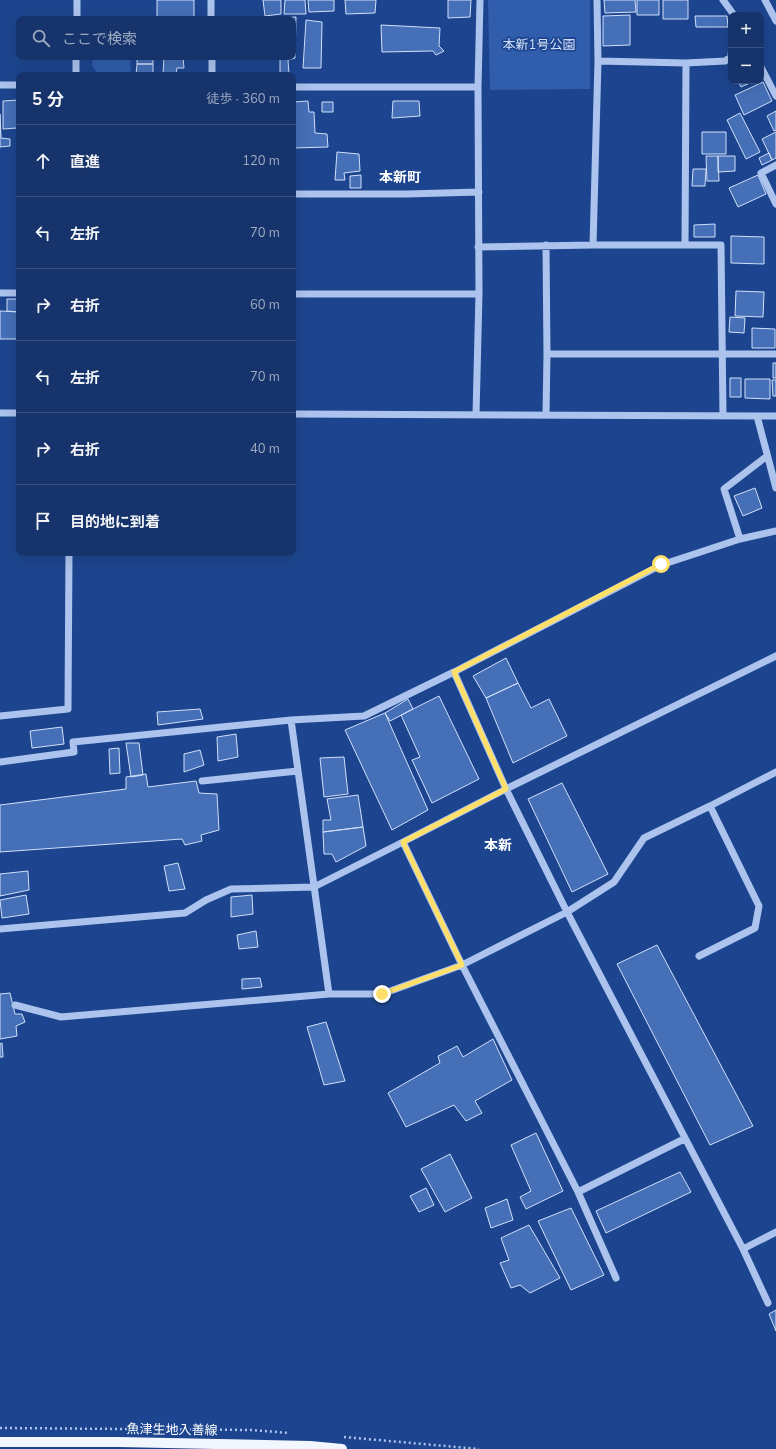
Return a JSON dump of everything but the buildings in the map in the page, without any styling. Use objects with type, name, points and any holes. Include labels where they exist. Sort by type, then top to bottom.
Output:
[{"type":"main road","name":"魚津生地入善線","points":[[0,1442],[142,1442],[310,1446],[342,1449]]},
{"type":"street","points":[[76,16],[77,0]]},
{"type":"street","points":[[211,0],[211,16]]},
{"type":"street","points":[[476,415],[479,294],[478,87],[480,0]]},
{"type":"street","points":[[594,244],[598,61],[597,0]]},
{"type":"street","points":[[723,0],[732,12]]},
{"type":"street","points":[[765,0],[776,21]]},
{"type":"street","points":[[598,61],[686,63],[725,61],[728,59]]},
{"type":"street","points":[[76,60],[76,72]]},
{"type":"street","points":[[212,60],[212,72]]},
{"type":"street","points":[[686,63],[686,245]]},
{"type":"street","points":[[764,72],[776,96]]},
{"type":"street","points":[[0,85],[16,85]]},
{"type":"street","points":[[296,87],[478,87]]},
{"type":"street","points":[[776,165],[761,173],[776,204]]},
{"type":"street","points":[[296,194],[407,194],[479,192]]},
{"type":"street","points":[[478,247],[594,244],[721,245],[723,416]]},
{"type":"street","points":[[546,245],[546,415]]},
{"type":"street","points":[[0,293],[16,293]]},
{"type":"street","points":[[296,294],[479,294]]},
{"type":"street","points":[[546,354],[776,354]]},
{"type":"street","points":[[0,413],[16,412]]},
{"type":"street","points":[[296,414],[776,416]]},
{"type":"street","points":[[757,416],[776,488]]},
{"type":"street","points":[[740,539],[724,489],[767,456]]},
{"type":"street","points":[[0,762],[74,752],[73,742],[291,720],[364,716],[454,672],[661,564],[740,539],[776,531]]},
{"type":"street","points":[[0,716],[68,709],[69,556]]},
{"type":"street","points":[[0,929],[185,912],[206,900],[232,889],[314,887],[506,789],[776,656]]},
{"type":"street","points":[[454,672],[506,789],[567,912],[684,1139],[743,1249],[768,1303]]},
{"type":"street","points":[[291,720],[329,994]]},
{"type":"street","points":[[202,781],[298,771]]},
{"type":"street","points":[[15,1005],[61,1017],[329,994],[382,994],[462,965],[567,912],[614,882],[644,838],[776,772]]},
{"type":"street","points":[[699,956],[756,928],[759,906],[710,806]]},
{"type":"street","points":[[403,842],[462,965],[578,1192],[616,1278]]},
{"type":"street","points":[[578,1192],[684,1139]]},
{"type":"street","points":[[743,1249],[776,1232]]},
{"type":"green space","name":"本新1号公園","points":[[488,0],[590,0],[590,89],[490,90]]},
{"type":"green space","points":[[93,60],[130,60],[131,72],[97,72],[92,66]]},
{"type":"district","name":"本新町","points":[[400,177]]},
{"type":"district","name":"本新","points":[[498,845]]},
{"type":"route","points":[[382,994],[462,965],[403,842],[506,789],[454,672],[661,564]]}]
